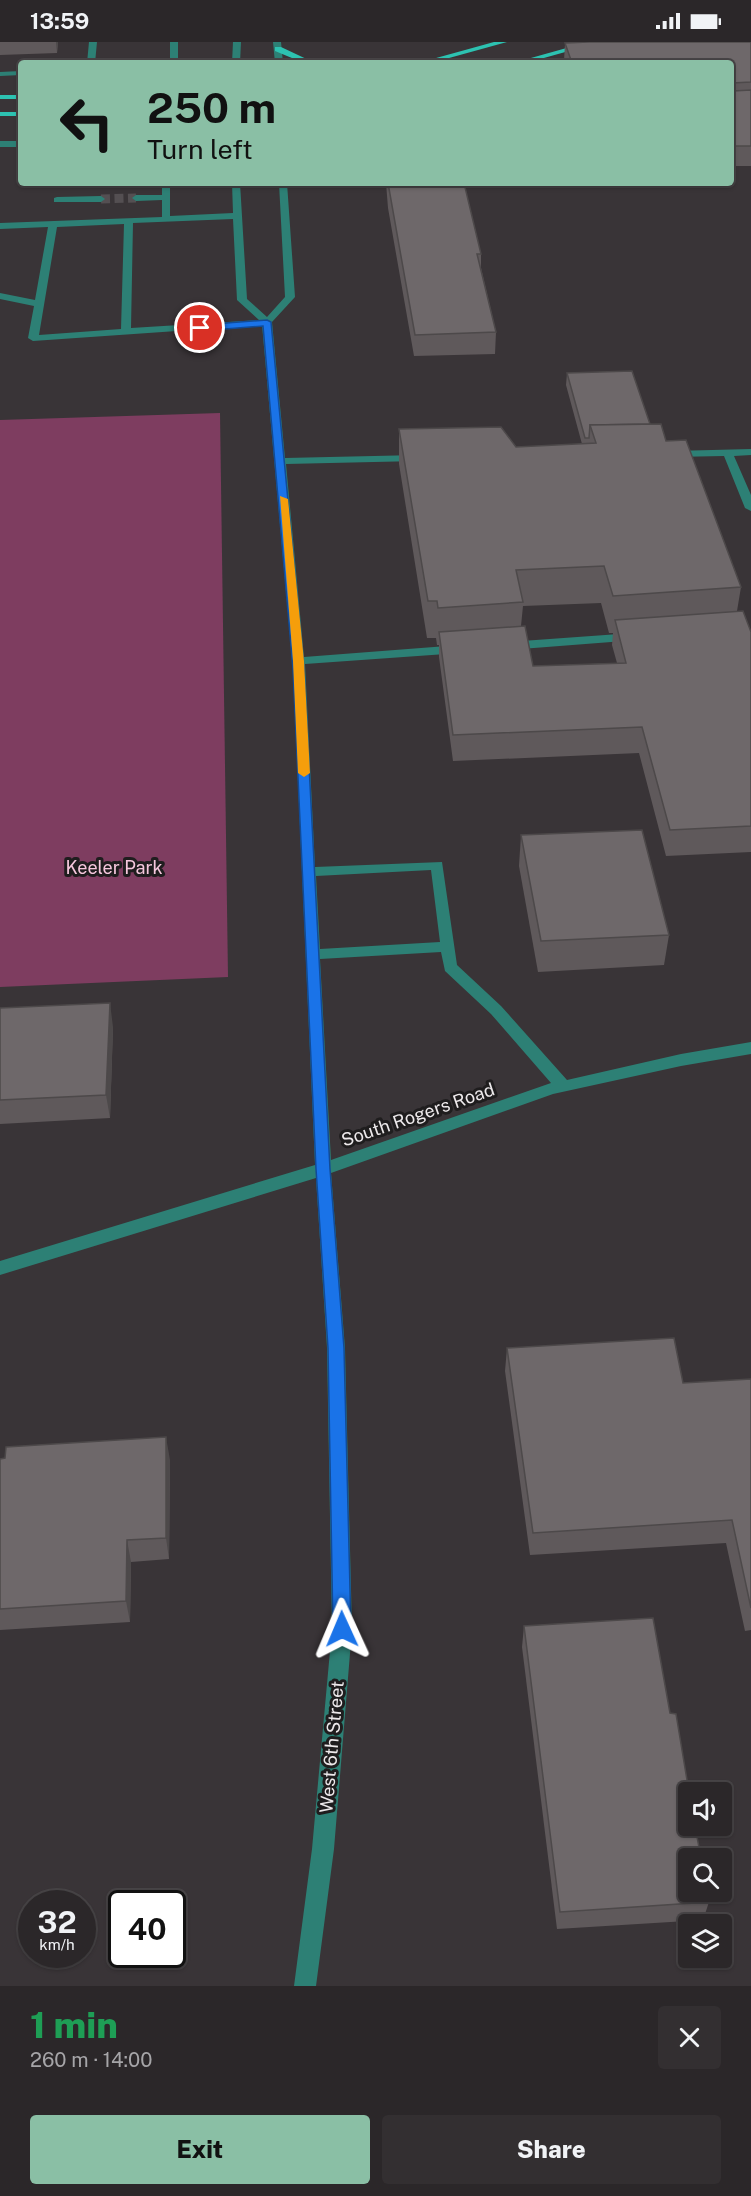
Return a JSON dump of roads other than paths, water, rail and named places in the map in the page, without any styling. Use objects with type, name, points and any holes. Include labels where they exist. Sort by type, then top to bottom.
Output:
[{"type":"main road","points":[[440,60],[503,42]]},
{"type":"main road","points":[[528,60],[597,42]]},
{"type":"main road","points":[[278,45],[306,60]]},
{"type":"main road","points":[[0,97],[18,97]]},
{"type":"main road","points":[[0,114],[18,114]]},
{"type":"street","points":[[91,60],[93,42]]},
{"type":"street","points":[[174,42],[174,60]]},
{"type":"street","points":[[236,60],[237,42]]},
{"type":"street","points":[[278,45],[279,60]]},
{"type":"street","points":[[0,74],[18,73]]},
{"type":"street","points":[[0,144],[18,144]]},
{"type":"street","points":[[166,186],[166,219]]},
{"type":"street","points":[[236,186],[242,300],[267,322]]},
{"type":"street","points":[[53,224],[33,338],[267,322],[290,297],[283,186]]},
{"type":"street","points":[[136,198],[166,197]]},
{"type":"street","points":[[57,200],[101,199]]},
{"type":"street","points":[[0,226],[237,216]]},
{"type":"street","points":[[126,332],[129,220]]},
{"type":"street","points":[[0,296],[39,304]]},
{"type":"street","name":"West 6th Street","points":[[267,322],[298,661],[323,1169],[336,1348],[342,1629],[323,1848],[305,1986]]},
{"type":"street","points":[[660,454],[751,452]]},
{"type":"street","points":[[728,453],[751,508]]},
{"type":"street","points":[[280,461],[429,458]]},
{"type":"street","points":[[492,647],[645,636]]},
{"type":"street","points":[[298,661],[468,649]]},
{"type":"street","points":[[309,872],[437,865],[450,967],[496,1010],[563,1086]]},
{"type":"street","points":[[313,954],[447,947]]},
{"type":"street","name":"South Rogers Road","points":[[0,1268],[323,1169],[563,1086],[751,1048]]},
{"type":"tunnel","points":[[101,199],[136,198]]},
{"type":"park label","name":"Keeler Park","points":[[114,868]]}]
